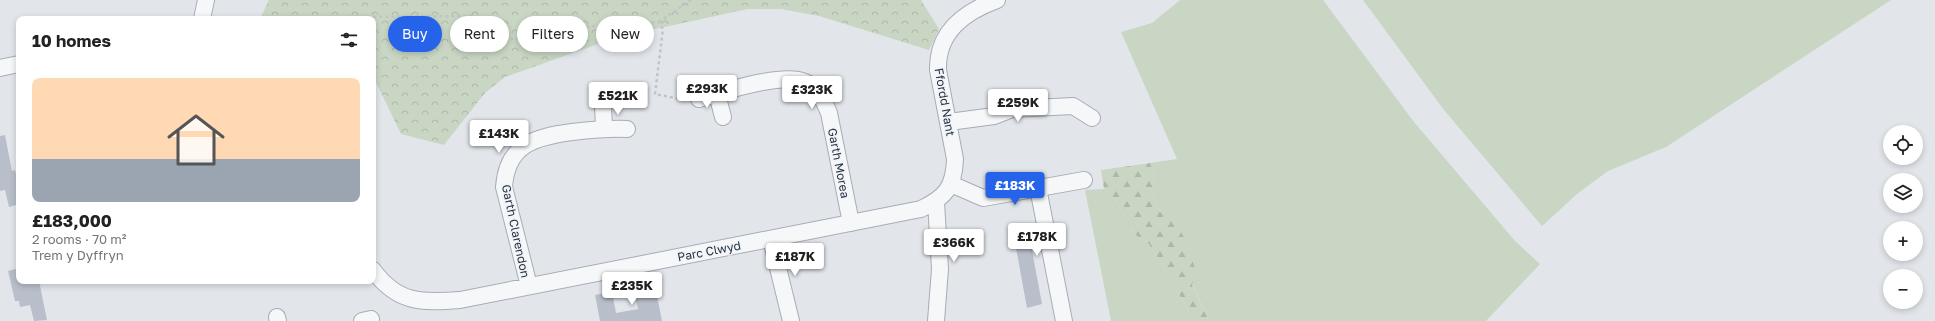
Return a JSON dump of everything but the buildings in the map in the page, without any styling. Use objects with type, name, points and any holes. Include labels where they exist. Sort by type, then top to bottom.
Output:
[{"type":"street","points":[[203,16],[206,0]]},
{"type":"street","name":"Ffordd Nant","points":[[936,202],[945,195],[951,184],[954,173],[955,159],[938,70],[938,57],[941,45],[958,22],[982,5],[996,0]]},
{"type":"street","points":[[0,68],[16,65]]},
{"type":"street","name":"Garth Morea","points":[[699,99],[777,80],[792,78],[806,82],[823,100],[829,113],[851,223]]},
{"type":"street","points":[[717,94],[723,117]]},
{"type":"street","points":[[949,122],[994,116],[1012,109],[1073,100],[1092,118]]},
{"type":"street","points":[[603,106],[604,128]]},
{"type":"street","name":"Garth Clarendon","points":[[528,286],[504,187],[505,176],[509,163],[518,151],[531,141],[538,138],[604,128],[627,129]]},
{"type":"street","points":[[951,184],[983,198],[1084,180]]},
{"type":"street","points":[[1038,188],[1064,321]]},
{"type":"street","points":[[936,202],[940,269],[936,321]]},
{"type":"street","name":"Parc Clwyd","points":[[376,274],[381,281],[396,294],[431,302],[460,300],[921,209],[936,202]]},
{"type":"street","points":[[771,239],[791,321]]},
{"type":"path","points":[[376,17],[473,16],[487,30],[489,26],[505,30],[513,40],[543,29],[659,22],[691,0]]},
{"type":"path","points":[[659,22],[663,29],[655,94],[687,100],[699,99]]},
{"type":"green space","points":[[269,0],[921,0],[939,29],[929,50],[819,16],[781,9],[748,9],[654,29],[654,16],[596,16],[596,45],[588,48],[588,16],[517,16],[517,52],[576,52],[505,77],[485,93],[444,145],[401,134],[376,82],[376,16],[261,16]]},
{"type":"green space","points":[[1180,0],[1323,0],[1414,122],[1515,241],[1540,264],[1486,321],[1209,321],[1192,284],[1196,272],[1160,212],[1151,192],[1155,176],[1150,163],[1177,159],[1121,32],[1152,23]]},
{"type":"green space","points":[[1363,0],[1891,0],[1666,147],[1608,171],[1577,194],[1542,226],[1444,110]]},
{"type":"green space","points":[[1150,163],[1155,176],[1151,192],[1160,212],[1174,217],[1188,246],[1196,272],[1192,285],[1209,321],[1195,321],[1149,244],[1134,234],[1117,202],[1104,189],[1101,170]]},
{"type":"green space","points":[[1104,189],[1117,202],[1134,234],[1149,244],[1195,321],[1111,321],[1085,190]]}]
